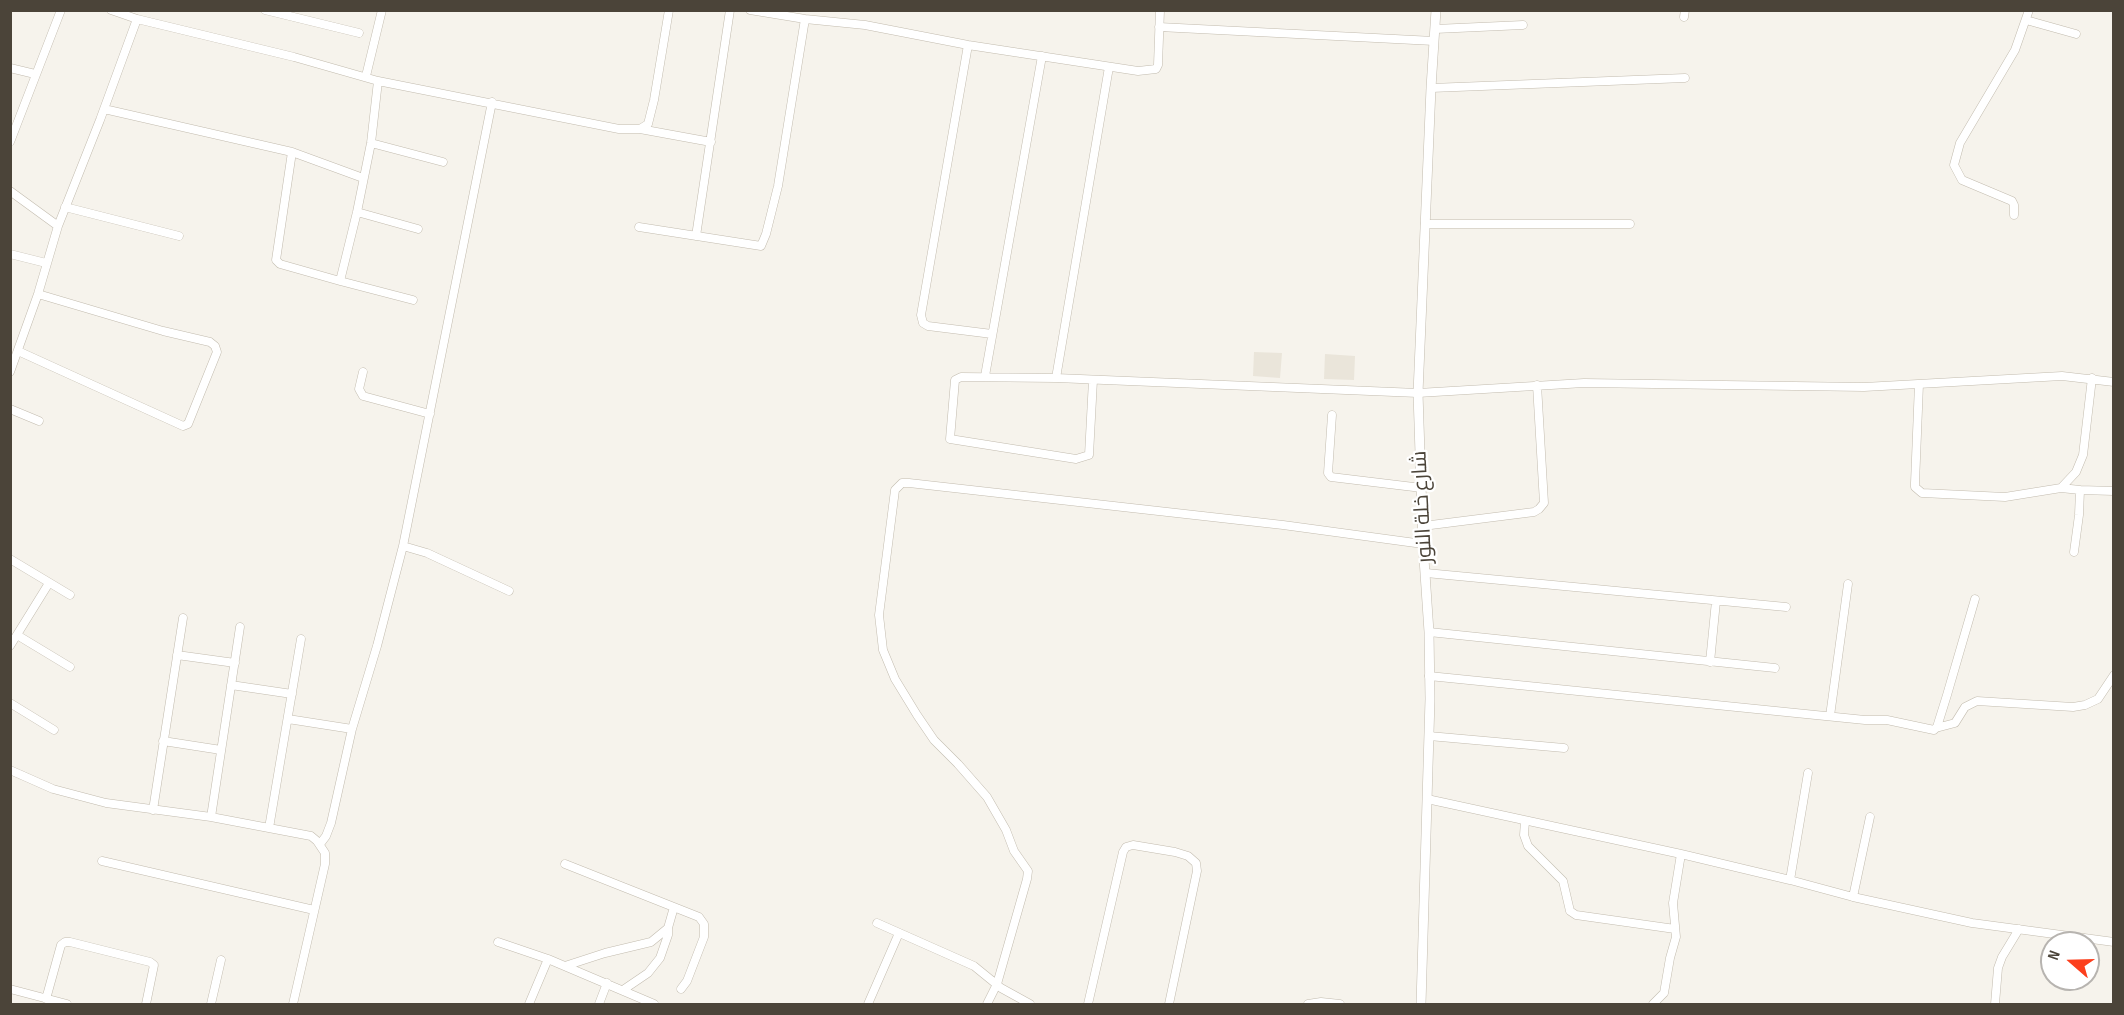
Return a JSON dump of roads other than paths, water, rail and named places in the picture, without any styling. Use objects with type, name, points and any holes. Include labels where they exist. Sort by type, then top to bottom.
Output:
[{"type":"street","points":[[10,142],[61,10]]},
{"type":"street","points":[[111,10],[137,19],[366,76],[378,81],[620,129],[640,129],[711,142]]},
{"type":"street","points":[[265,10],[359,33]]},
{"type":"street","points":[[366,76],[382,10]]},
{"type":"street","points":[[640,129],[648,124],[654,100],[669,10]]},
{"type":"street","points":[[696,236],[730,10]]},
{"type":"street","points":[[750,10],[805,19],[865,25],[968,45],[1138,71],[1156,69],[1160,10]]},
{"type":"street","name":"شارع خلة النور","points":[[1421,1005],[1429,736],[1429,632],[1423,544],[1418,393],[1436,10]]},
{"type":"street","points":[[2014,215],[2012,201],[1962,180],[1954,165],[1960,143],[2015,50],[2029,10]]},
{"type":"street","points":[[10,372],[38,294],[58,226],[137,19]]},
{"type":"street","points":[[639,227],[761,246],[778,186],[805,19]]},
{"type":"street","points":[[2026,20],[2076,34]]},
{"type":"street","points":[[1435,29],[1523,25]]},
{"type":"street","points":[[1159,27],[1434,40]]},
{"type":"street","points":[[968,45],[921,315],[923,323],[928,326],[992,333]]},
{"type":"street","points":[[986,376],[1042,56]]},
{"type":"street","points":[[1056,378],[1109,67]]},
{"type":"street","points":[[10,68],[35,74]]},
{"type":"street","points":[[1431,88],[1685,78]]},
{"type":"street","points":[[340,281],[371,142],[378,81]]},
{"type":"street","points":[[320,844],[331,823],[352,729],[404,546],[492,102]]},
{"type":"street","points":[[104,109],[292,152],[363,178]]},
{"type":"street","points":[[371,142],[443,162]]},
{"type":"street","points":[[292,152],[276,260],[280,264],[413,300]]},
{"type":"street","points":[[10,191],[58,226]]},
{"type":"street","points":[[65,207],[179,236]]},
{"type":"street","points":[[357,212],[418,229]]},
{"type":"street","points":[[1425,224],[1630,224]]},
{"type":"street","points":[[10,254],[46,263]]},
{"type":"street","points":[[18,351],[183,426],[188,424],[217,352],[210,342],[38,294]]},
{"type":"street","points":[[363,372],[359,388],[363,396],[430,414]]},
{"type":"street","points":[[1093,380],[1089,455],[1076,459],[950,439],[955,380],[961,377],[1056,378],[1418,393],[1584,383],[1854,387],[2062,376],[2114,382]]},
{"type":"street","points":[[2061,488],[2076,472],[2083,455],[2092,378]]},
{"type":"street","points":[[1919,384],[1915,483],[1918,491],[1927,494],[2005,497],[2061,488],[2114,491]]},
{"type":"street","points":[[1423,526],[1534,512],[1544,503],[1537,386]]},
{"type":"street","points":[[10,408],[39,421]]},
{"type":"street","points":[[1332,415],[1328,473],[1331,477],[1422,488]]},
{"type":"street","points":[[987,1005],[996,984],[1028,871],[1014,851],[1006,830],[987,797],[934,740],[895,679],[883,650],[879,615],[895,490],[902,483],[909,483],[1283,525],[1423,544]]},
{"type":"street","points":[[2074,552],[2080,490]]},
{"type":"street","points":[[404,546],[427,553],[509,591]]},
{"type":"street","points":[[10,559],[70,595]]},
{"type":"street","points":[[1426,573],[1786,608]]},
{"type":"street","points":[[10,646],[49,583]]},
{"type":"street","points":[[1830,716],[1848,584]]},
{"type":"street","points":[[1936,729],[1975,599]]},
{"type":"street","points":[[1710,662],[1716,601]]},
{"type":"street","points":[[153,810],[183,618]]},
{"type":"street","points":[[211,817],[240,627]]},
{"type":"street","points":[[1429,632],[1775,669]]},
{"type":"street","points":[[17,635],[70,667]]},
{"type":"street","points":[[269,828],[301,639]]},
{"type":"street","points":[[177,655],[235,663]]},
{"type":"street","points":[[1429,675],[1887,720],[1928,730],[1955,723],[1965,707],[1977,701],[2085,705],[2098,699],[2114,675]]},
{"type":"street","points":[[231,685],[292,694]]},
{"type":"street","points":[[10,703],[54,730]]},
{"type":"street","points":[[288,719],[352,729]]},
{"type":"street","points":[[1429,736],[1564,748]]},
{"type":"street","points":[[163,741],[221,750]]},
{"type":"street","points":[[10,770],[53,789],[106,803],[211,817],[269,828],[311,837],[320,844],[325,853],[325,864],[294,1005]]},
{"type":"street","points":[[1790,880],[1808,773]]},
{"type":"street","points":[[1427,799],[1681,854],[1854,897],[1972,923],[2114,942]]},
{"type":"street","points":[[1854,897],[1870,818]]},
{"type":"street","points":[[1525,822],[1524,835],[1528,846],[1563,881],[1570,911],[1576,915],[1675,928]]},
{"type":"street","points":[[1088,1005],[1123,852],[1133,845],[1175,852],[1188,856],[1196,863],[1197,871],[1169,1005]]},
{"type":"street","points":[[1653,1005],[1664,993],[1676,937],[1674,896],[1681,854]]},
{"type":"street","points":[[102,861],[314,910]]},
{"type":"street","points":[[565,864],[699,917],[704,924],[704,937],[687,981],[681,989]]},
{"type":"street","points":[[623,990],[648,973],[660,958],[668,936],[674,907]]},
{"type":"street","points":[[877,923],[974,966],[996,984],[1030,1005]]},
{"type":"street","points":[[565,966],[651,942],[668,928]]},
{"type":"street","points":[[1995,1005],[1996,982],[2002,957],[2019,929]]},
{"type":"street","points":[[868,1005],[899,933]]},
{"type":"street","points":[[46,999],[61,945],[70,942],[150,962],[154,965],[146,1005]]},
{"type":"street","points":[[498,942],[548,959],[654,1005]]},
{"type":"street","points":[[529,1005],[548,959]]},
{"type":"street","points":[[211,1005],[221,960]]},
{"type":"street","points":[[599,1005],[607,983]]},
{"type":"street","points":[[10,989],[67,1005]]},
{"type":"street","points":[[1308,1005],[1321,1002],[1340,1005]]}]
